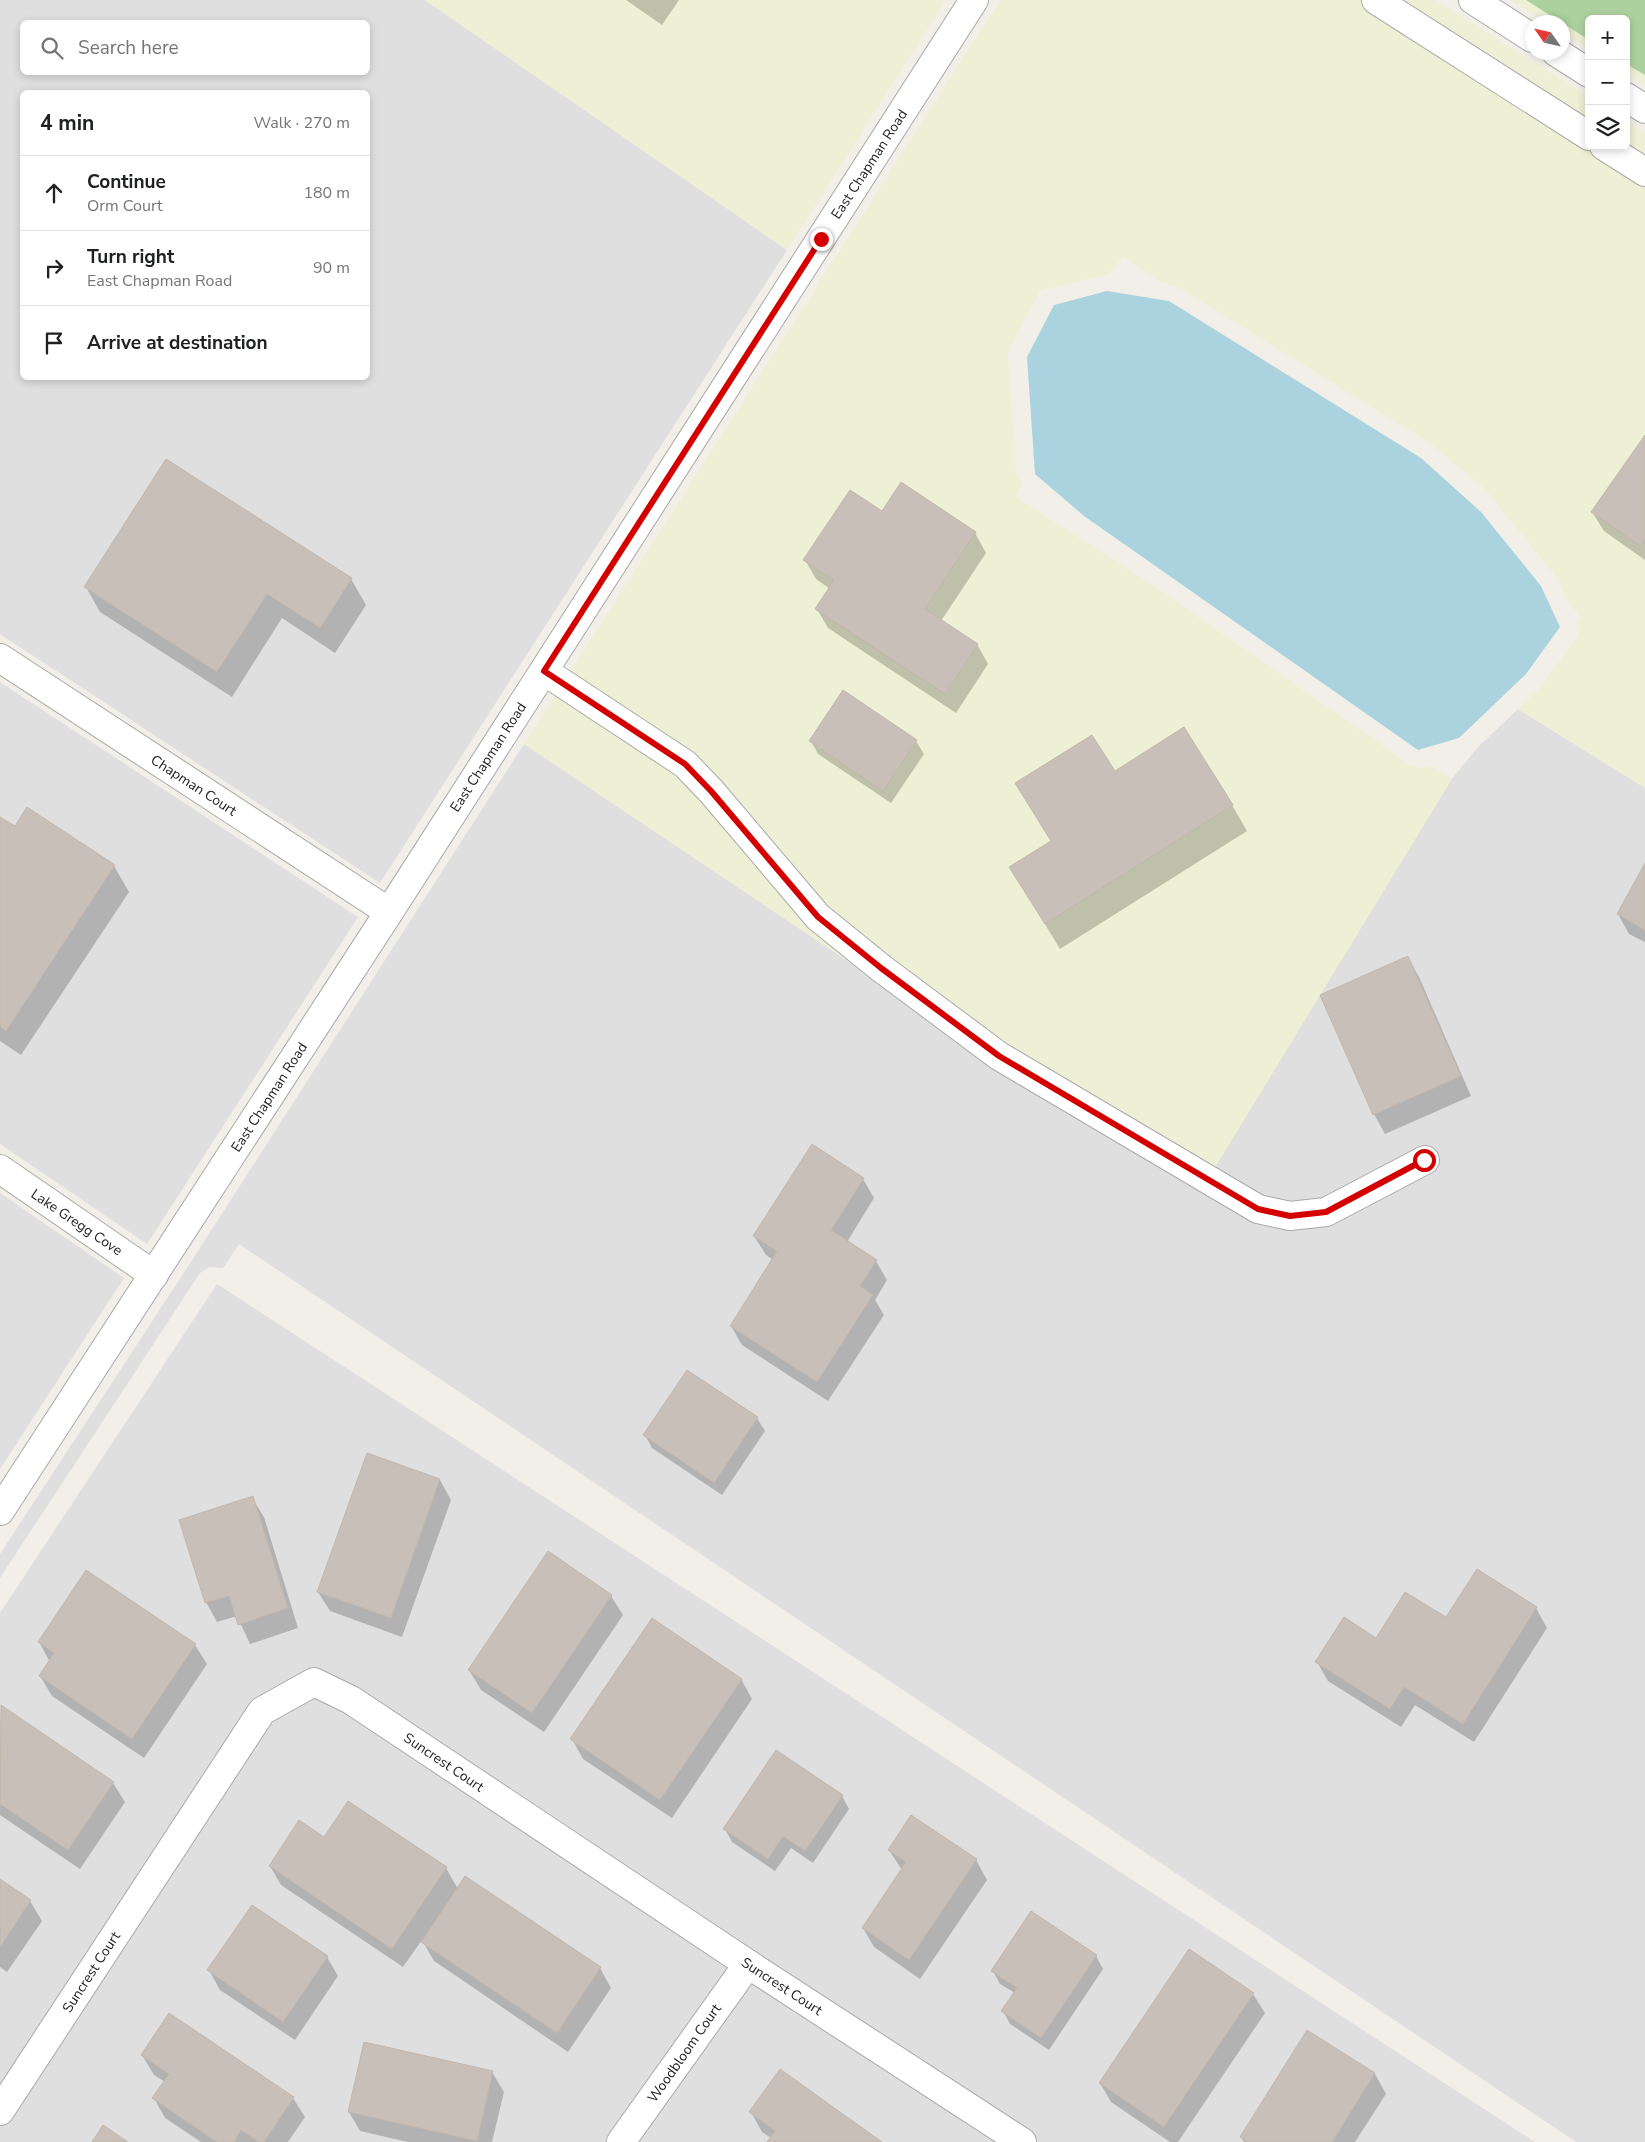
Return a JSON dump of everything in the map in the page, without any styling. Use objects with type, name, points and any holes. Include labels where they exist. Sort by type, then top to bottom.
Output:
[{"type":"street","name":"East Chapman Road","points":[[0,1511],[176,1242],[974,0]]},
{"type":"street","points":[[1376,0],[1585,133]]},
{"type":"street","points":[[1473,0],[1525,33]]},
{"type":"street","points":[[1569,60],[1585,70]]},
{"type":"street","points":[[1630,100],[1645,109]]},
{"type":"street","points":[[1610,150],[1645,172]]},
{"type":"street","name":"Chapman Court","points":[[0,658],[388,912]]},
{"type":"street","points":[[544,671],[685,764],[711,791],[818,917],[881,968],[999,1056],[1258,1209],[1290,1216],[1326,1212],[1424,1160]]},
{"type":"street","name":"Lake Gregg Cove","points":[[0,1169],[154,1275]]},
{"type":"street","name":"Suncrest Court","points":[[0,2111],[262,1711],[314,1682],[351,1700],[748,1964],[1022,2142]]},
{"type":"street","name":"Woodbloom Court","points":[[621,2142],[748,1964]]},
{"type":"shaded area","points":[[0,0],[425,0],[787,250],[380,883],[0,634]]},
{"type":"shaded area","points":[[0,682],[358,917],[147,1244],[0,1144]]},
{"type":"shaded area","points":[[1518,709],[1645,788],[1645,2142],[1576,2142],[239,1244],[223,1268],[209,1267],[200,1273],[0,1578],[0,1554],[185,1271],[524,744],[1012,1071],[1452,779],[1477,748]]},
{"type":"shaded area","points":[[0,1193],[124,1278],[0,1469]]},
{"type":"shaded area","points":[[217,1284],[1535,2142],[0,2142],[0,1613]]},
{"type":"green space","points":[[425,0],[946,0],[787,250]]},
{"type":"green space","points":[[1000,0],[1435,0],[1525,57],[1525,60],[1530,60],[1585,94],[1585,150],[1630,150],[1630,124],[1645,133],[1645,788],[1518,709],[1540,688],[1576,638],[1578,623],[1581,618],[1567,600],[1556,577],[1485,489],[1430,443],[1178,287],[1162,282],[1123,257],[1108,274],[1041,290],[1010,347],[1008,356],[1016,472],[1022,485],[1016,497],[1155,587],[1409,764],[1420,768],[1431,766],[1452,779],[1203,1187],[1012,1071],[524,744]]},
{"type":"green space","points":[[1511,0],[1526,0],[1550,15],[1535,15]]},
{"type":"green space","points":[[1526,0],[1645,0],[1645,75],[1630,66],[1630,15],[1585,15],[1585,37],[1570,28],[1570,15],[1550,15]]},
{"type":"green space","points":[[1570,28],[1585,37],[1585,47],[1570,37]]},
{"type":"green space","points":[[1630,66],[1645,75],[1645,85],[1630,76]]},
{"type":"water","points":[[1107,291],[1169,301],[1421,458],[1481,512],[1541,586],[1560,627],[1526,674],[1459,738],[1418,750],[1084,516],[1035,474],[1027,357],[1054,305]]},
{"type":"building","points":[[1645,435],[1645,540],[1640,546],[1591,512]]},
{"type":"building","points":[[166,459],[352,578],[320,628],[267,594],[217,672],[84,587]]},
{"type":"building","points":[[901,482],[976,532],[925,609],[978,644],[945,694],[815,609],[834,580],[803,560],[850,490],[882,511]]},
{"type":"building","points":[[843,690],[917,740],[883,791],[809,741]]},
{"type":"building","points":[[1184,727],[1233,805],[1045,924],[1009,867],[1051,841],[1015,783],[1092,735],[1115,771]]},
{"type":"building","points":[[27,807],[115,865],[6,1031],[0,1026],[0,817],[15,826]]},
{"type":"building","points":[[1645,863],[1645,930],[1617,914]]},
{"type":"building","points":[[1408,956],[1461,1076],[1373,1115],[1320,995]]},
{"type":"building","points":[[812,1144],[864,1178],[831,1230],[877,1260],[860,1286],[873,1295],[817,1382],[730,1326],[777,1251],[753,1236]]},
{"type":"building","points":[[687,1370],[758,1417],[714,1483],[643,1435]]},
{"type":"building","points":[[367,1453],[440,1479],[391,1618],[317,1592]]},
{"type":"building","points":[[253,1496],[288,1608],[238,1625],[229,1596],[205,1603],[179,1520]]},
{"type":"building","points":[[548,1551],[612,1595],[532,1713],[468,1670]]},
{"type":"building","points":[[1477,1569],[1537,1607],[1463,1724],[1404,1687],[1390,1709],[1315,1662],[1344,1617],[1376,1638],[1405,1592],[1446,1617]]},
{"type":"building","points":[[86,1570],[196,1644],[132,1739],[39,1676],[54,1653],[38,1642]]},
{"type":"building","points":[[652,1618],[742,1679],[660,1800],[570,1739]]},
{"type":"building","points":[[1,1705],[114,1782],[68,1850],[0,1804]]},
{"type":"building","points":[[776,1750],[843,1795],[805,1851],[783,1836],[768,1859],[723,1829]]},
{"type":"building","points":[[348,1801],[447,1867],[392,1949],[269,1866],[299,1820],[324,1837]]},
{"type":"building","points":[[911,1815],[977,1859],[909,1960],[862,1928],[906,1862],[888,1850]]},
{"type":"building","points":[[465,1876],[601,1967],[557,2033],[421,1942]]},
{"type":"building","points":[[0,1879],[31,1900],[0,1947]]},
{"type":"building","points":[[252,1905],[328,1956],[283,2022],[207,1970]]},
{"type":"building","points":[[1031,1911],[1097,1955],[1041,2038],[1001,2011],[1017,1988],[991,1971]]},
{"type":"building","points":[[1189,1949],[1254,1993],[1164,2127],[1099,2083]]},
{"type":"building","points":[[169,2013],[294,2097],[264,2142],[259,2142],[241,2130],[234,2142],[217,2142],[152,2098],[169,2074],[141,2055]]},
{"type":"building","points":[[1307,2030],[1375,2073],[1332,2142],[1248,2142],[1240,2137]]},
{"type":"building","points":[[364,2042],[493,2071],[477,2141],[348,2112]]},
{"type":"building","points":[[780,2069],[882,2142],[767,2142],[775,2131],[749,2112]]},
{"type":"building","points":[[103,2125],[128,2142],[92,2142]]},
{"type":"route","points":[[821,239],[544,671],[685,764],[711,791],[818,917],[881,968],[999,1056],[1258,1209],[1290,1216],[1326,1212],[1424,1160]]}]
